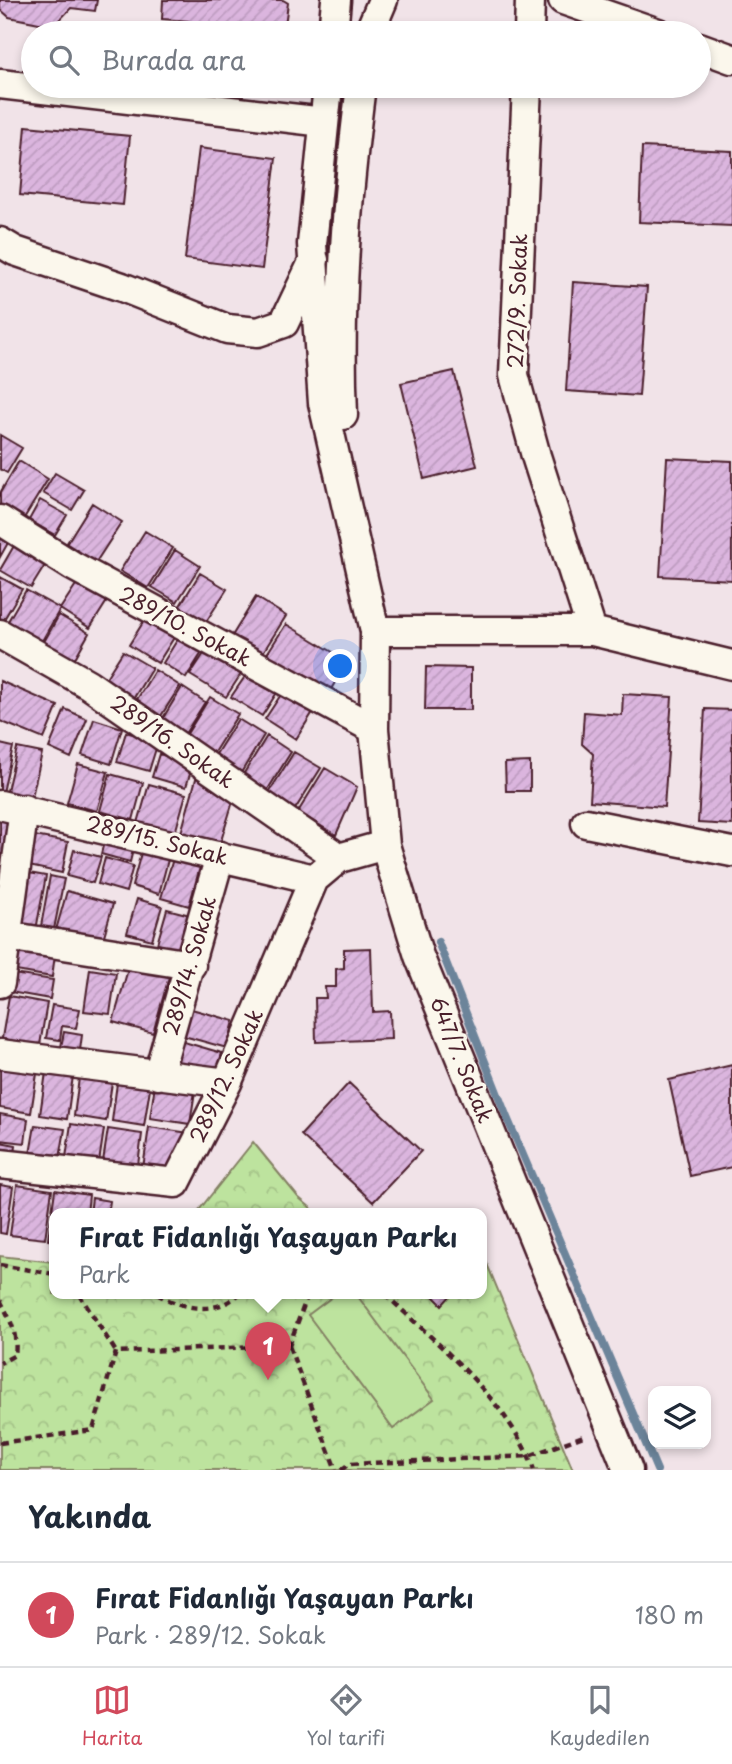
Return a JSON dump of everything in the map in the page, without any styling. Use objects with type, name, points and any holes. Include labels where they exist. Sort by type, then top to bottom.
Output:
[{"type":"street","points":[[334,21],[336,0]]},
{"type":"street","points":[[374,21],[383,0]]},
{"type":"street","points":[[529,21],[530,0]]},
{"type":"street","points":[[563,0],[623,21]]},
{"type":"street","points":[[711,51],[732,59]]},
{"type":"street","points":[[0,84],[21,86]]},
{"type":"street","points":[[119,98],[324,122]]},
{"type":"street","points":[[327,98],[312,244],[323,403],[348,522]]},
{"type":"street","points":[[348,522],[340,354],[347,198],[360,98]]},
{"type":"street","name":"272/9. Sokak","points":[[526,98],[514,374],[536,456],[592,631]]},
{"type":"street","points":[[0,242],[15,251],[121,287],[227,330],[258,332],[284,323],[314,260]]},
{"type":"street","name":"289/10. Sokak","points":[[0,520],[73,566],[374,729]]},
{"type":"street","name":"647/7. Sokak","points":[[348,522],[375,631],[374,729],[385,845],[419,956],[628,1470]]},
{"type":"street","points":[[375,631],[592,631],[732,664]]},
{"type":"street","name":"289/16. Sokak","points":[[0,634],[88,684],[339,858]]},
{"type":"street","points":[[0,983],[12,807]]},
{"type":"street","name":"289/15. Sokak","points":[[12,807],[314,879]]},
{"type":"street","points":[[586,822],[732,852]]},
{"type":"street","name":"289/12. Sokak","points":[[0,1164],[176,1183],[227,1083],[314,879],[339,858],[385,845]]},
{"type":"street","name":"289/14. Sokak","points":[[158,1075],[220,856]]},
{"type":"street","points":[[3,936],[191,965]]},
{"type":"street","points":[[0,1054],[227,1083]]},
{"type":"path","points":[[0,1265],[49,1273]]},
{"type":"path","points":[[0,1443],[93,1430],[116,1352],[82,1299]]},
{"type":"path","points":[[166,1299],[177,1305],[205,1309],[222,1305],[231,1299]]},
{"type":"path","points":[[306,1299],[289,1346],[338,1470],[349,1464],[529,1456],[609,1427]]},
{"type":"path","points":[[390,1299],[471,1376],[529,1456],[534,1470]]},
{"type":"path","points":[[0,1300],[13,1325],[17,1343],[15,1355],[0,1363]]},
{"type":"path","points":[[116,1352],[289,1346]]},
{"type":"green space","points":[[253,1142],[298,1197],[311,1208],[201,1208]]},
{"type":"green space","points":[[0,1256],[49,1261],[49,1299],[487,1299],[487,1264],[573,1470],[0,1470]]},
{"type":"green space","points":[[329,1299],[360,1299],[434,1399],[393,1429],[308,1315]]},
{"type":"building","points":[[0,0],[97,0],[95,11],[71,8],[59,21],[29,21],[9,17],[0,9]]},
{"type":"building","points":[[163,0],[283,0],[288,3],[286,21],[162,19]]},
{"type":"building","points":[[26,126],[130,136],[123,205],[20,195]]},
{"type":"building","points":[[642,147],[732,151],[732,226],[639,222]]},
{"type":"building","points":[[199,148],[276,158],[262,269],[185,259]]},
{"type":"building","points":[[573,282],[647,287],[639,396],[566,391]]},
{"type":"building","points":[[454,371],[477,466],[424,479],[401,383]]},
{"type":"building","points":[[0,435],[22,448],[7,473],[0,469]]},
{"type":"building","points":[[667,458],[732,461],[732,580],[660,576]]},
{"type":"building","points":[[19,461],[48,479],[23,520],[0,506],[0,493]]},
{"type":"building","points":[[55,473],[84,490],[72,510],[43,493]]},
{"type":"building","points":[[40,500],[67,515],[55,535],[29,520]]},
{"type":"building","points":[[92,503],[122,522],[94,565],[65,546]]},
{"type":"building","points":[[0,527],[13,534],[0,557]]},
{"type":"building","points":[[145,531],[173,548],[148,588],[120,571]]},
{"type":"building","points":[[15,544],[47,562],[31,588],[0,570]]},
{"type":"building","points":[[175,550],[200,566],[177,602],[152,587]]},
{"type":"building","points":[[200,573],[227,589],[204,625],[178,609]]},
{"type":"building","points":[[0,577],[22,589],[0,626]]},
{"type":"building","points":[[79,580],[109,598],[90,628],[60,609]]},
{"type":"building","points":[[26,590],[60,609],[38,648],[4,628]]},
{"type":"building","points":[[256,597],[286,616],[262,654],[232,636]]},
{"type":"building","points":[[149,613],[178,631],[158,663],[129,645]]},
{"type":"building","points":[[59,615],[89,633],[70,667],[40,649]]},
{"type":"building","points":[[286,624],[341,657],[340,674],[327,696],[265,657]]},
{"type":"building","points":[[182,632],[206,646],[186,678],[163,663]]},
{"type":"building","points":[[123,651],[152,668],[129,706],[100,687]]},
{"type":"building","points":[[205,652],[241,674],[226,697],[190,675]]},
{"type":"building","points":[[426,667],[471,668],[471,710],[425,710]]},
{"type":"building","points":[[155,670],[180,686],[157,722],[133,706]]},
{"type":"building","points":[[246,675],[276,694],[262,716],[231,697]]},
{"type":"building","points":[[0,681],[58,706],[44,739],[0,721]]},
{"type":"building","points":[[182,687],[205,702],[183,737],[160,723]]},
{"type":"building","points":[[282,693],[313,712],[296,739],[265,719]]},
{"type":"building","points":[[623,694],[672,697],[664,807],[590,801],[593,754],[582,744],[584,712],[622,715]]},
{"type":"building","points":[[210,697],[238,714],[213,754],[185,737]]},
{"type":"building","points":[[65,709],[87,719],[71,758],[49,748]]},
{"type":"building","points":[[705,709],[732,710],[732,825],[698,823]]},
{"type":"building","points":[[94,719],[122,728],[111,764],[82,755]]},
{"type":"building","points":[[238,719],[264,735],[239,776],[213,759]]},
{"type":"building","points":[[126,732],[158,742],[149,771],[117,762]]},
{"type":"building","points":[[267,736],[291,752],[265,794],[241,778]]},
{"type":"building","points":[[0,744],[13,747],[2,797],[0,797]]},
{"type":"building","points":[[17,748],[42,753],[31,801],[6,795]]},
{"type":"building","points":[[294,752],[321,768],[294,811],[268,794]]},
{"type":"building","points":[[159,754],[193,764],[186,787],[152,777]]},
{"type":"building","points":[[530,762],[530,791],[506,791],[505,763]]},
{"type":"building","points":[[78,764],[108,772],[97,811],[67,803]]},
{"type":"building","points":[[325,768],[357,787],[336,835],[298,812]]},
{"type":"building","points":[[110,774],[143,783],[133,820],[100,811]]},
{"type":"building","points":[[197,775],[234,798],[220,844],[181,833]]},
{"type":"building","points":[[149,784],[186,794],[175,833],[138,823]]},
{"type":"building","points":[[0,812],[19,816],[11,857],[0,855]]},
{"type":"building","points":[[29,835],[68,842],[62,873],[24,865]]},
{"type":"building","points":[[105,838],[134,846],[130,862],[101,854]]},
{"type":"building","points":[[142,849],[169,856],[159,894],[132,886]]},
{"type":"building","points":[[74,850],[101,857],[93,883],[67,876]]},
{"type":"building","points":[[105,858],[133,866],[126,892],[98,884]]},
{"type":"building","points":[[173,859],[200,867],[189,906],[161,898]]},
{"type":"building","points":[[29,873],[46,876],[36,930],[19,927]]},
{"type":"building","points":[[50,876],[64,879],[53,934],[40,932]]},
{"type":"building","points":[[67,891],[113,904],[102,943],[56,930]]},
{"type":"building","points":[[137,899],[162,906],[152,940],[127,933]]},
{"type":"building","points":[[167,909],[190,915],[180,950],[157,944]]},
{"type":"building","points":[[371,948],[373,1012],[390,1011],[391,1039],[316,1042],[315,998],[326,998],[325,987],[336,987],[336,969],[344,968],[344,949]]},
{"type":"building","points":[[14,949],[55,955],[52,977],[10,970]]},
{"type":"building","points":[[130,962],[170,973],[153,1033],[113,1022]]},
{"type":"building","points":[[90,969],[116,973],[110,1014],[84,1011]]},
{"type":"building","points":[[13,974],[53,980],[50,999],[10,992]]},
{"type":"building","points":[[9,996],[47,1003],[39,1051],[1,1044]]},
{"type":"building","points":[[52,1005],[80,1009],[76,1028],[62,1026],[60,1040],[46,1038]]},
{"type":"building","points":[[188,1008],[234,1021],[227,1048],[180,1035]]},
{"type":"building","points":[[64,1032],[82,1035],[80,1050],[61,1047]]},
{"type":"building","points":[[177,1040],[222,1053],[215,1077],[170,1064]]},
{"type":"building","points":[[0,1062],[38,1067],[31,1113],[0,1108]]},
{"type":"building","points":[[732,1065],[732,1167],[690,1176],[669,1080]]},
{"type":"building","points":[[46,1072],[73,1076],[67,1119],[40,1115]]},
{"type":"building","points":[[79,1078],[112,1083],[106,1121],[74,1116]]},
{"type":"building","points":[[117,1083],[150,1088],[144,1126],[112,1121]]},
{"type":"building","points":[[349,1083],[421,1151],[373,1202],[301,1135]]},
{"type":"building","points":[[155,1085],[195,1091],[190,1124],[150,1118]]},
{"type":"building","points":[[0,1114],[28,1119],[25,1143],[0,1140]]},
{"type":"building","points":[[71,1124],[104,1129],[98,1169],[65,1164]]},
{"type":"building","points":[[35,1125],[65,1129],[59,1164],[29,1160]]},
{"type":"building","points":[[149,1127],[196,1134],[175,1173],[143,1168]]},
{"type":"building","points":[[108,1129],[142,1134],[137,1173],[102,1168]]},
{"type":"building","points":[[0,1142],[16,1145],[14,1161],[0,1158]]},
{"type":"building","points":[[0,1185],[13,1187],[6,1234],[0,1233]]},
{"type":"building","points":[[17,1185],[52,1190],[45,1239],[10,1235]]},
{"type":"building","points":[[55,1190],[89,1195],[88,1208],[52,1208]]},
{"type":"building","points":[[92,1198],[110,1201],[109,1208],[91,1208]]},
{"type":"building","points":[[436,1299],[447,1299],[442,1305]]},
{"type":"waterway","points":[[438,942],[506,1115],[657,1470]]},
{"type":"place","name":"Fırat Fidanlığı Yaşayan Parkı","points":[[268,1380]]}]
